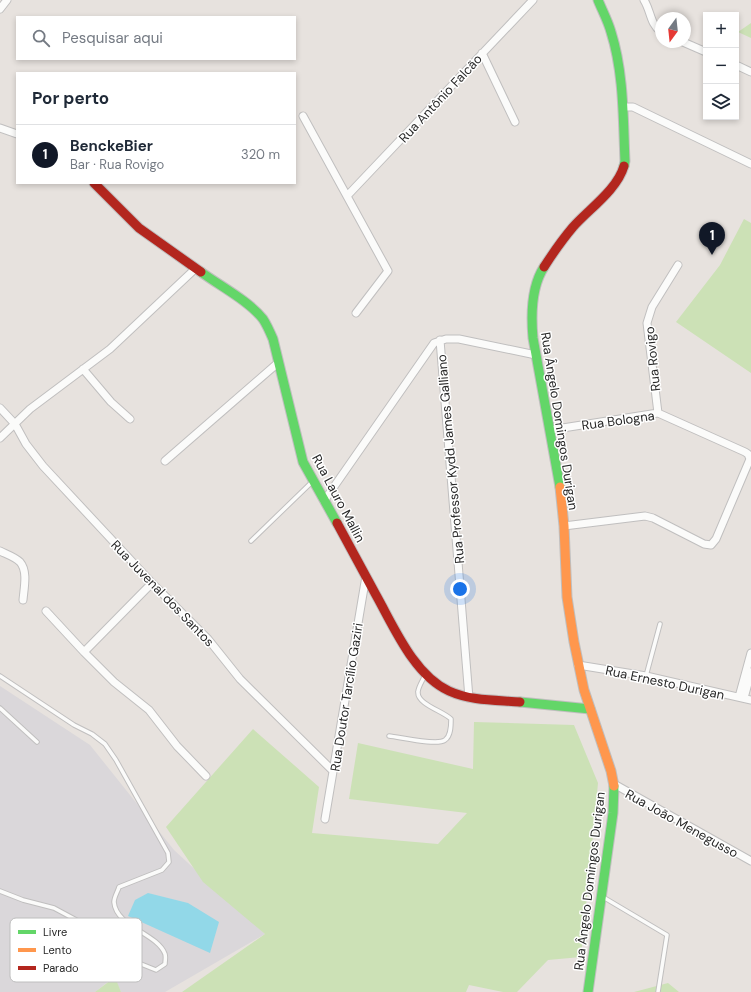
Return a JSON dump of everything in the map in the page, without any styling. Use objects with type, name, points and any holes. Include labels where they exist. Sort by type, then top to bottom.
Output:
[{"type":"street","points":[[0,9],[7,0]]},
{"type":"street","name":"Rua Antônio Falcão","points":[[347,196],[532,0]]},
{"type":"street","name":"Rua Ângelo Domingos Durigan","points":[[588,992],[613,812],[614,784],[605,751],[590,709],[578,664],[567,597],[564,526],[560,485],[533,338],[532,309],[537,282],[542,270],[573,227],[614,184],[620,176],[625,160],[626,150],[619,72],[609,25],[598,0]]},
{"type":"street","points":[[644,0],[652,23],[655,27]]},
{"type":"street","points":[[691,45],[703,51]]},
{"type":"street","points":[[482,53],[516,122]]},
{"type":"street","points":[[739,66],[751,72]]},
{"type":"street","points":[[623,107],[633,107],[751,164]]},
{"type":"street","points":[[303,116],[388,271],[356,313]]},
{"type":"street","points":[[0,128],[16,134]]},
{"type":"street","name":"Rua Lauro Mallin","points":[[95,184],[139,228],[226,290],[244,300],[260,314],[270,330],[301,455],[324,501],[401,640],[426,674],[438,685],[449,691],[469,698],[590,709]]},
{"type":"street","name":"Rua Rovigo","points":[[658,413],[647,323],[652,307],[678,265]]},
{"type":"street","points":[[0,438],[30,409],[110,349],[196,268]]},
{"type":"street","points":[[324,501],[434,343],[440,340],[459,339],[536,355]]},
{"type":"street","name":"Rua Professor Kydd James Galliano","points":[[440,340],[469,698]]},
{"type":"street","points":[[165,461],[279,362]]},
{"type":"street","points":[[83,370],[111,402],[130,419]]},
{"type":"street","name":"Rua Juvenal dos Santos","points":[[0,408],[15,424],[26,444],[43,466],[152,583],[208,639],[249,688],[333,772]]},
{"type":"street","name":"Rua Bologna","points":[[550,430],[658,413],[745,452],[749,456],[749,462],[716,539],[710,545],[704,544],[645,516],[564,526]]},
{"type":"street","points":[[0,551],[17,560],[23,567],[25,577],[23,600]]},
{"type":"street","name":"Rua Doutor Tarcílio Gaziri","points":[[325,819],[366,576]]},
{"type":"street","points":[[84,652],[152,583]]},
{"type":"street","points":[[46,611],[120,688],[149,710],[177,746],[206,776]]},
{"type":"street","points":[[745,698],[751,656]]},
{"type":"street","name":"Rua Ernesto Durigan","points":[[578,664],[646,676],[702,690],[745,698]]},
{"type":"street","points":[[745,698],[751,672]]},
{"type":"street","name":"Rua João Menegusso","points":[[614,784],[751,861]]},
{"type":"lane","points":[[251,541],[313,480]]},
{"type":"lane","points":[[646,676],[660,624]]},
{"type":"lane","points":[[388,736],[434,742],[444,741],[449,737],[451,719],[446,714],[423,703],[419,698],[418,692],[426,674]]},
{"type":"lane","points":[[0,676],[74,725],[92,734],[105,744],[116,760],[168,853],[169,862],[162,870],[119,887],[114,901],[118,913],[123,918]]},
{"type":"lane","points":[[0,708],[37,742]]},
{"type":"lane","points":[[0,891],[23,900],[54,908],[73,918]]},
{"type":"lane","points":[[602,896],[667,935],[658,992]]},
{"type":"lane","points":[[142,933],[158,944],[166,955],[166,964],[156,970],[142,964]]},
{"type":"shaded area","points":[[0,686],[90,745],[174,850],[265,934],[165,992],[121,992],[116,982],[142,982],[142,918],[10,918],[10,982],[108,982],[95,992],[0,992]]},
{"type":"green space","points":[[751,23],[751,38],[739,31]]},
{"type":"green space","points":[[744,219],[751,223],[751,373],[676,322],[720,265]]},
{"type":"green space","points":[[474,722],[574,725],[598,783],[581,957],[548,960],[517,992],[503,992],[469,985],[466,992],[182,992],[265,934],[203,882],[166,827],[253,729],[319,787],[312,833],[438,844],[467,813],[349,799],[358,743],[473,769]]},
{"type":"green space","points":[[108,982],[117,982],[121,992],[95,992]]},
{"type":"green space","points":[[668,983],[679,992],[634,992]]},
{"type":"water","points":[[148,893],[188,903],[219,922],[210,953],[142,922],[142,918],[132,918],[128,916],[135,900]]},
{"type":"traffic: fast","points":[[598,0],[610,28],[621,79],[624,166]]},
{"type":"traffic: fast","points":[[544,267],[534,292],[532,329],[560,487]]},
{"type":"traffic: fast","points":[[201,272],[250,306],[257,312],[266,324],[273,339],[303,462],[337,523]]},
{"type":"traffic: fast","points":[[520,702],[590,709]]},
{"type":"traffic: fast","points":[[588,992],[613,813],[614,786]]},
{"type":"traffic: slow","points":[[560,487],[564,526],[567,597],[574,642],[584,690],[611,771],[614,786]]},
{"type":"traffic: jam","points":[[544,267],[573,227],[609,191],[620,175],[624,166]]},
{"type":"traffic: jam","points":[[95,184],[139,228],[201,272]]},
{"type":"traffic: jam","points":[[337,523],[406,649],[425,674],[437,684],[449,691],[466,697],[484,700],[520,702]]},
{"type":"place","name":"BenckeBier","points":[[712,255]]}]
